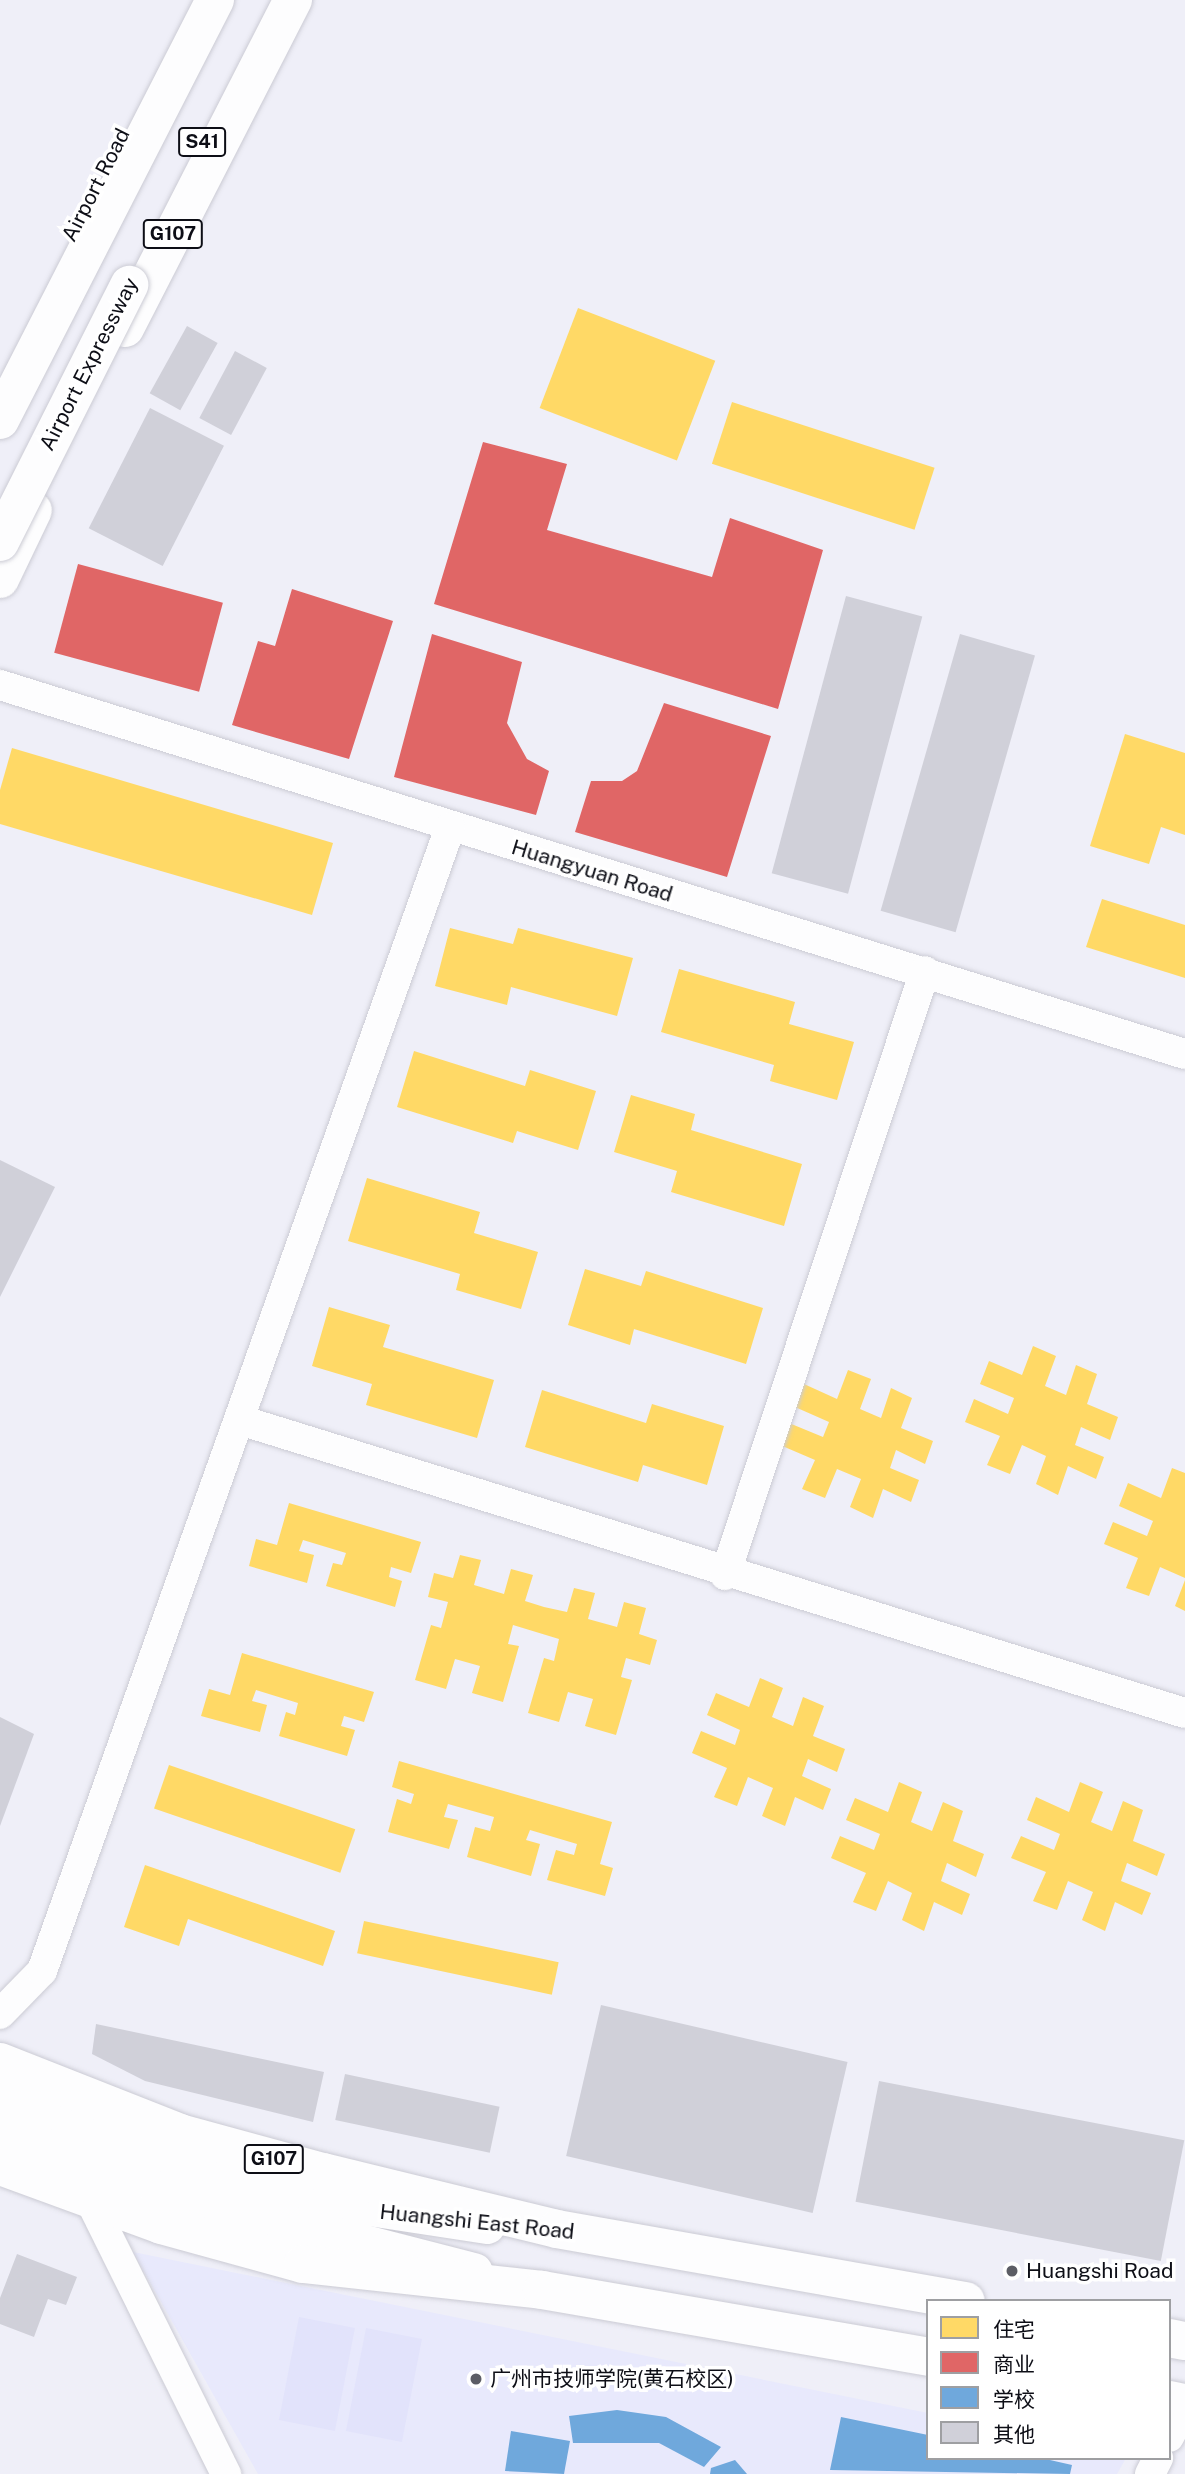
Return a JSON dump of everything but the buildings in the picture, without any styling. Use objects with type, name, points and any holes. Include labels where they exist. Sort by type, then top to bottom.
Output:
[{"type":"highway","name":"Airport Road","points":[[0,371],[192,0]]},
{"type":"highway","name":"S41","points":[[0,420],[215,0]]},
{"type":"highway","name":"Airport Expressway","points":[[0,542],[274,0]]},
{"type":"highway","name":"G107","points":[[0,579],[293,0]]},
{"type":"highway","points":[[0,523],[54,468]]},
{"type":"highway","name":"G107","points":[[0,2062],[180,2133],[557,2229]]},
{"type":"highway","points":[[0,2166],[92,2203],[303,2264],[542,2290]]},
{"type":"highway","name":"Huangshi East Road","points":[[557,2229],[955,2299]]},
{"type":"highway","name":"Huangshi East Road","points":[[542,2290],[926,2357]]},
{"type":"main road","name":"Huangshi East Road","points":[[0,2097],[51,2135],[183,2197],[542,2290]]},
{"type":"main road","name":"Huangshi East Road","points":[[0,2129],[51,2135],[296,2197],[405,2216],[557,2229]]},
{"type":"street","name":"Huangyuan Road","points":[[0,685],[450,828],[925,971],[1185,1054]]},
{"type":"street","points":[[0,2014],[42,1971],[450,828]]},
{"type":"street","points":[[725,1575],[925,971]]},
{"type":"street","points":[[240,1420],[725,1575],[1185,1713]]},
{"type":"street","points":[[92,2203],[226,2474]]},
{"type":"street","points":[[1171,2433],[1185,2405]]},
{"type":"shaded area","name":"广州市技师学院(黄石校区)","points":[[133,2252],[926,2413],[926,2460],[1125,2460],[1117,2474],[258,2474]]},
{"type":"shaded area","points":[[299,2317],[355,2328],[335,2431],[279,2420]]},
{"type":"shaded area","points":[[366,2328],[422,2339],[402,2442],[346,2431]]},
{"type":"place","name":"Huangshi Road","points":[[1012,2271]]},
{"type":"place","name":"广州市技师学院(黄石校区)","points":[[476,2379]]}]
